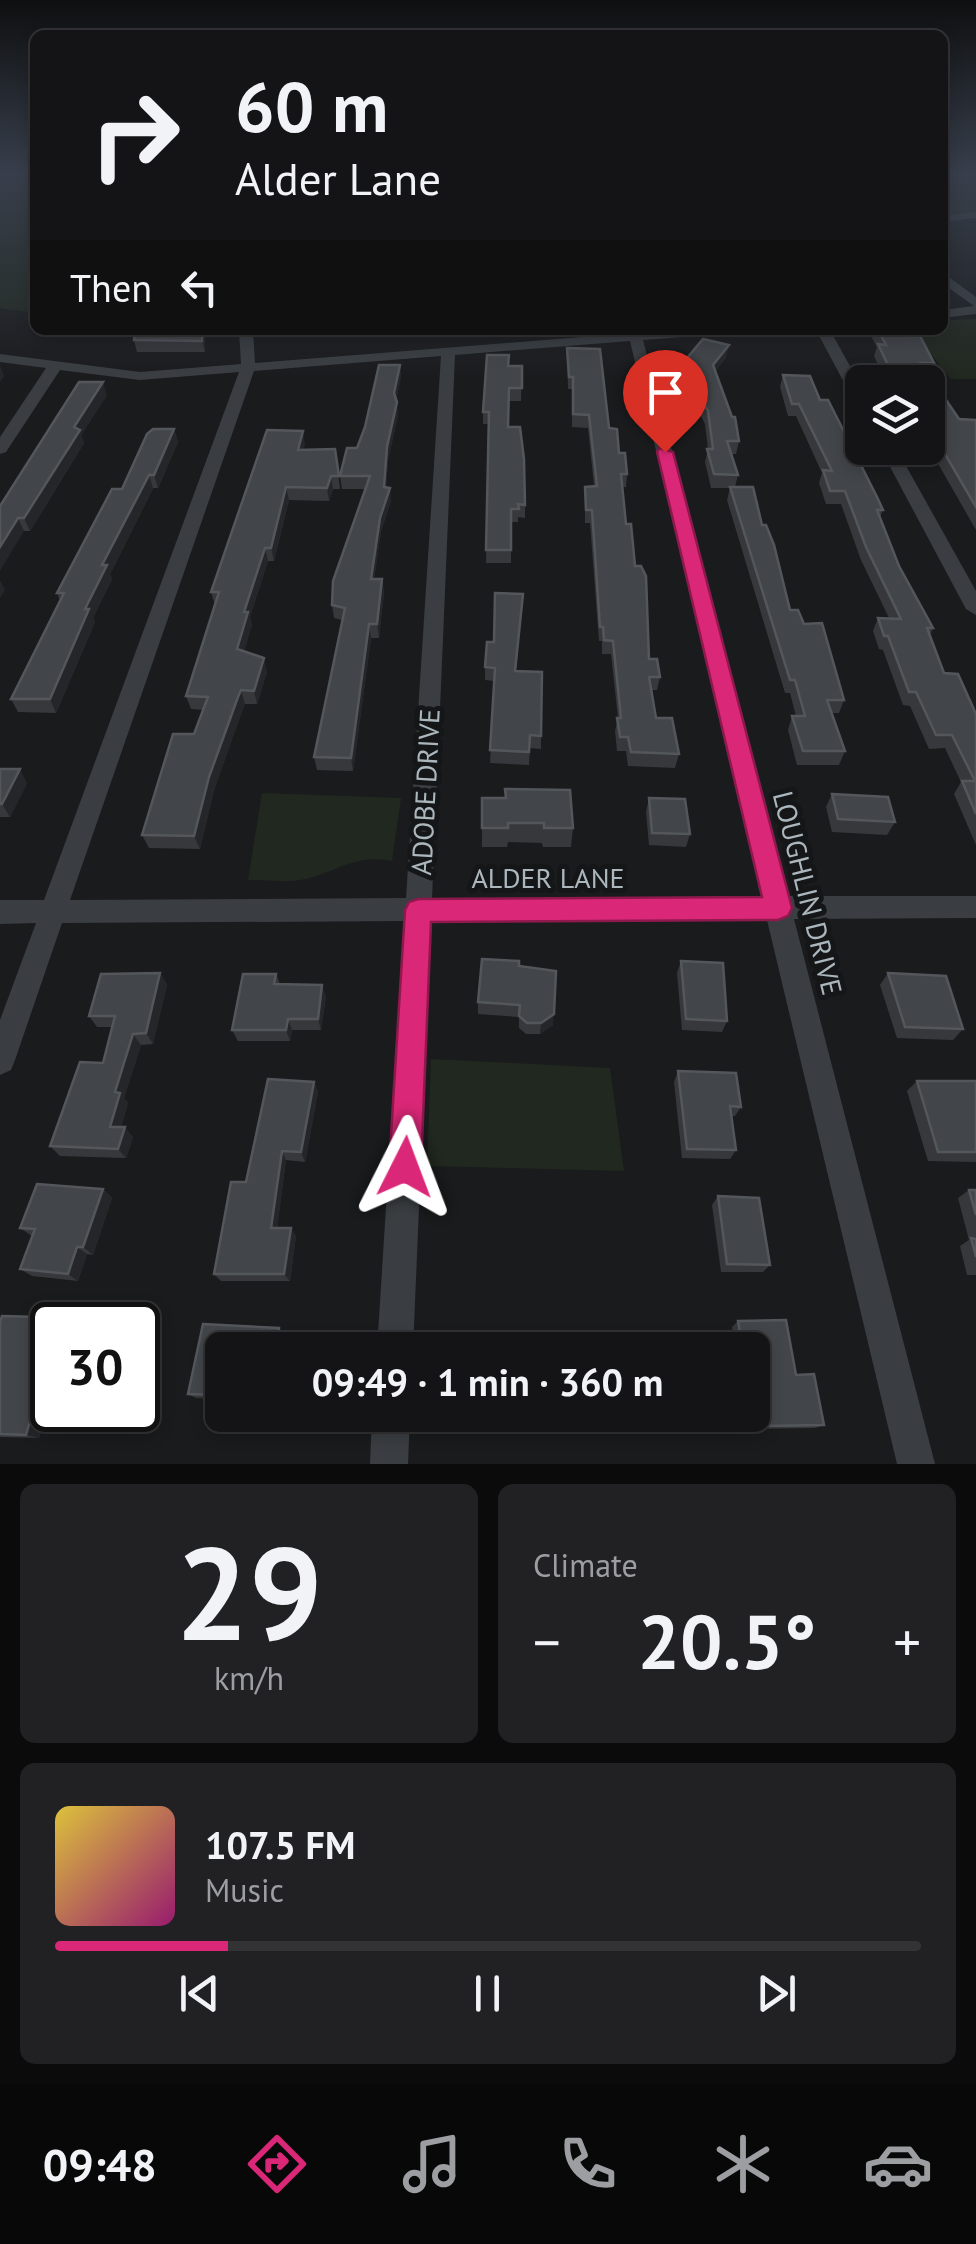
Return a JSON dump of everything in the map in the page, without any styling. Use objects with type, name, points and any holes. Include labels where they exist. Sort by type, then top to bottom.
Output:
[{"type":"street","points":[[948,281],[976,303]]},
{"type":"street","points":[[948,313],[976,310]]},
{"type":"street","points":[[0,1060],[248,368],[246,335]]},
{"type":"street","points":[[0,358],[140,376],[668,335]]},
{"type":"street","points":[[827,335],[845,370]]},
{"type":"street","name":"LOUGHLIN DRIVE","points":[[636,338],[916,1464]]},
{"type":"street","name":"ADOBE DRIVE","points":[[396,1332],[448,354]]},
{"type":"street","points":[[0,449],[55,366]]},
{"type":"street","points":[[897,465],[976,609]]},
{"type":"street","name":"ALDER LANE","points":[[0,912],[976,907]]},
{"type":"street","points":[[389,1464],[390,1432]]},
{"type":"shaded area","points":[[0,241],[30,241],[30,312],[0,308]]},
{"type":"shaded area","points":[[976,319],[976,379],[951,379],[945,365],[940,365],[915,335],[948,335],[948,320]]},
{"type":"shaded area","points":[[262,793],[401,798],[392,861],[357,862],[299,880],[248,880]]},
{"type":"shaded area","points":[[431,1059],[610,1068],[624,1171],[427,1166]]},
{"type":"building","points":[[134,335],[202,335],[202,341],[134,340]]},
{"type":"building","points":[[881,335],[920,336],[934,363],[888,365],[878,344],[886,345]]},
{"type":"building","points":[[703,339],[729,345],[713,365],[735,417],[739,441],[727,441],[738,475],[714,474],[707,449],[713,449],[708,411],[699,395],[692,395],[682,364]]},
{"type":"building","points":[[567,348],[600,349],[609,428],[617,429],[619,453],[625,453],[627,474],[621,474],[626,524],[631,524],[635,566],[641,566],[646,576],[649,659],[657,659],[660,677],[649,677],[656,718],[672,718],[679,754],[631,752],[628,737],[620,737],[613,641],[604,640],[600,627],[592,510],[586,510],[585,487],[597,486],[589,415],[573,414],[573,377],[569,377]]},
{"type":"building","points":[[487,355],[509,355],[508,366],[522,366],[522,388],[509,388],[508,427],[520,427],[525,505],[511,509],[511,550],[486,550],[489,412],[483,412]]},
{"type":"building","points":[[379,365],[400,365],[387,447],[384,487],[390,488],[380,518],[371,579],[382,579],[377,624],[369,624],[351,758],[314,757],[345,608],[332,605],[333,581],[370,476],[340,476],[347,448],[357,448],[365,427]]},
{"type":"building","points":[[783,375],[810,376],[820,400],[828,400],[845,434],[845,465],[860,465],[883,510],[877,510],[899,566],[933,628],[927,628],[944,673],[958,674],[976,714],[976,814],[962,781],[975,781],[952,735],[936,735],[916,692],[909,692],[888,636],[884,636],[878,618],[901,619],[866,547],[845,491],[830,491],[823,470],[832,471],[799,404],[792,404]]},
{"type":"building","points":[[79,382],[103,382],[74,427],[80,430],[24,518],[18,518],[0,547],[0,506]]},
{"type":"building","points":[[945,398],[959,419],[976,420],[976,507],[945,454]]},
{"type":"building","points":[[153,429],[174,429],[154,475],[149,475],[102,565],[107,565],[85,609],[89,609],[50,699],[11,699],[64,593],[57,593],[112,489],[122,489],[147,434]]},
{"type":"building","points":[[267,430],[303,431],[298,450],[335,449],[339,476],[331,476],[327,488],[286,487],[271,548],[265,548],[244,612],[248,612],[237,649],[264,658],[254,691],[241,690],[238,697],[209,777],[194,836],[142,835],[173,734],[194,734],[208,697],[186,696],[219,592],[211,592]]},
{"type":"building","points":[[730,487],[753,487],[762,525],[766,525],[774,545],[790,610],[798,610],[804,624],[822,623],[844,700],[827,700],[845,751],[803,751],[792,716],[805,716],[795,680],[790,680]]},
{"type":"building","points":[[495,593],[523,594],[515,671],[542,672],[541,736],[530,735],[529,752],[490,750],[495,668],[485,667],[487,642],[494,642]]},
{"type":"building","points":[[0,769],[20,769],[2,804],[0,804]]},
{"type":"building","points":[[505,789],[570,790],[573,828],[508,823],[508,828],[482,828],[482,798],[506,798]]},
{"type":"building","points":[[832,794],[888,797],[895,822],[838,819]]},
{"type":"building","points":[[649,798],[685,799],[690,834],[652,833]]},
{"type":"building","points":[[482,959],[519,961],[519,966],[556,971],[554,1014],[541,1023],[527,1023],[519,1016],[520,1005],[478,1002]]},
{"type":"building","points":[[681,961],[723,963],[727,1021],[686,1019]]},
{"type":"building","points":[[160,973],[146,1033],[133,1034],[115,1092],[120,1093],[110,1127],[125,1127],[118,1149],[50,1146],[80,1062],[103,1063],[115,1016],[89,1016],[101,974]]},
{"type":"building","points":[[888,973],[946,976],[963,1029],[905,1027]]},
{"type":"building","points":[[243,974],[276,974],[274,984],[322,985],[318,1019],[288,1019],[286,1030],[232,1030]]},
{"type":"building","points":[[678,1071],[736,1073],[741,1107],[730,1106],[736,1150],[687,1149]]},
{"type":"building","points":[[268,1079],[314,1082],[301,1152],[282,1151],[271,1228],[291,1228],[284,1274],[214,1274],[231,1182],[246,1182]]},
{"type":"building","points":[[917,1081],[976,1081],[976,1152],[938,1152]]},
{"type":"building","points":[[37,1184],[103,1189],[83,1247],[77,1247],[68,1274],[20,1269],[35,1229],[20,1228]]},
{"type":"building","points":[[969,1190],[976,1190],[976,1215]]},
{"type":"building","points":[[718,1196],[759,1198],[770,1265],[727,1264]]},
{"type":"building","points":[[2,1316],[30,1317],[30,1421],[26,1435],[0,1434]]},
{"type":"building","points":[[786,1320],[796,1375],[814,1374],[824,1425],[770,1426],[770,1332],[740,1332],[738,1321]]},
{"type":"building","points":[[203,1324],[279,1328],[278,1332],[205,1332],[205,1395],[188,1394]]},
{"type":"route","points":[[405,1167],[418,910],[778,908],[665,452]]}]
